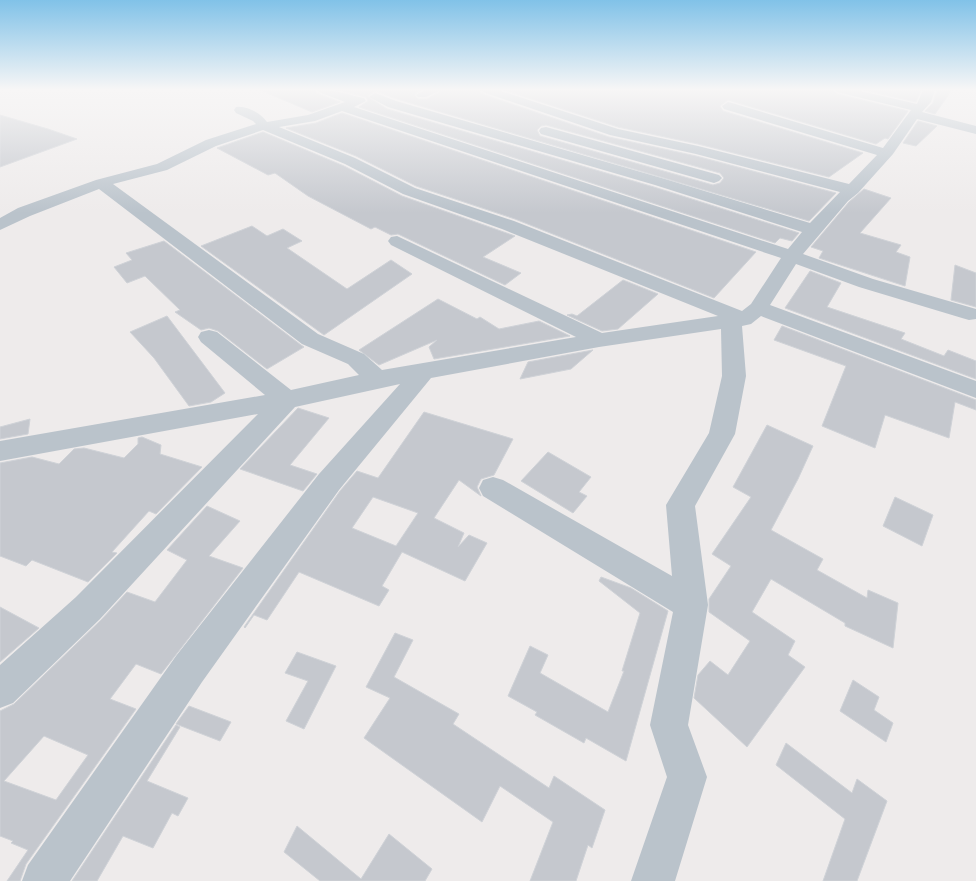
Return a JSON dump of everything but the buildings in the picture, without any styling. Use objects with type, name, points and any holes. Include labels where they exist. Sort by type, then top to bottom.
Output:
[{"type":"street","points":[[0,225],[24,212],[101,183],[162,167],[211,143],[248,131]]},
{"type":"street","points":[[277,131],[350,160],[409,191],[508,225],[744,316],[976,390]]},
{"type":"street","points":[[418,131],[792,256],[866,283],[969,314]]},
{"type":"street","points":[[444,141],[465,131]]},
{"type":"street","points":[[483,131],[660,182],[814,230]]},
{"type":"street","points":[[544,131],[714,178]]},
{"type":"street","points":[[612,131],[698,150],[852,190]]},
{"type":"street","points":[[812,131],[886,153]]},
{"type":"street","points":[[653,881],[687,777],[669,725],[692,605],[680,505],[722,434],[744,316],[814,230],[886,153],[902,131]]},
{"type":"street","points":[[101,183],[135,206],[193,253],[310,340],[356,359],[377,379]]},
{"type":"street","points":[[397,241],[599,340]]},
{"type":"street","points":[[0,450],[287,400],[377,379],[744,316]]},
{"type":"street","points":[[209,337],[287,400]]},
{"type":"street","points":[[44,881],[189,669],[329,482],[423,372]]},
{"type":"street","points":[[0,690],[88,608],[287,400]]},
{"type":"street","points":[[493,488],[692,605]]}]
